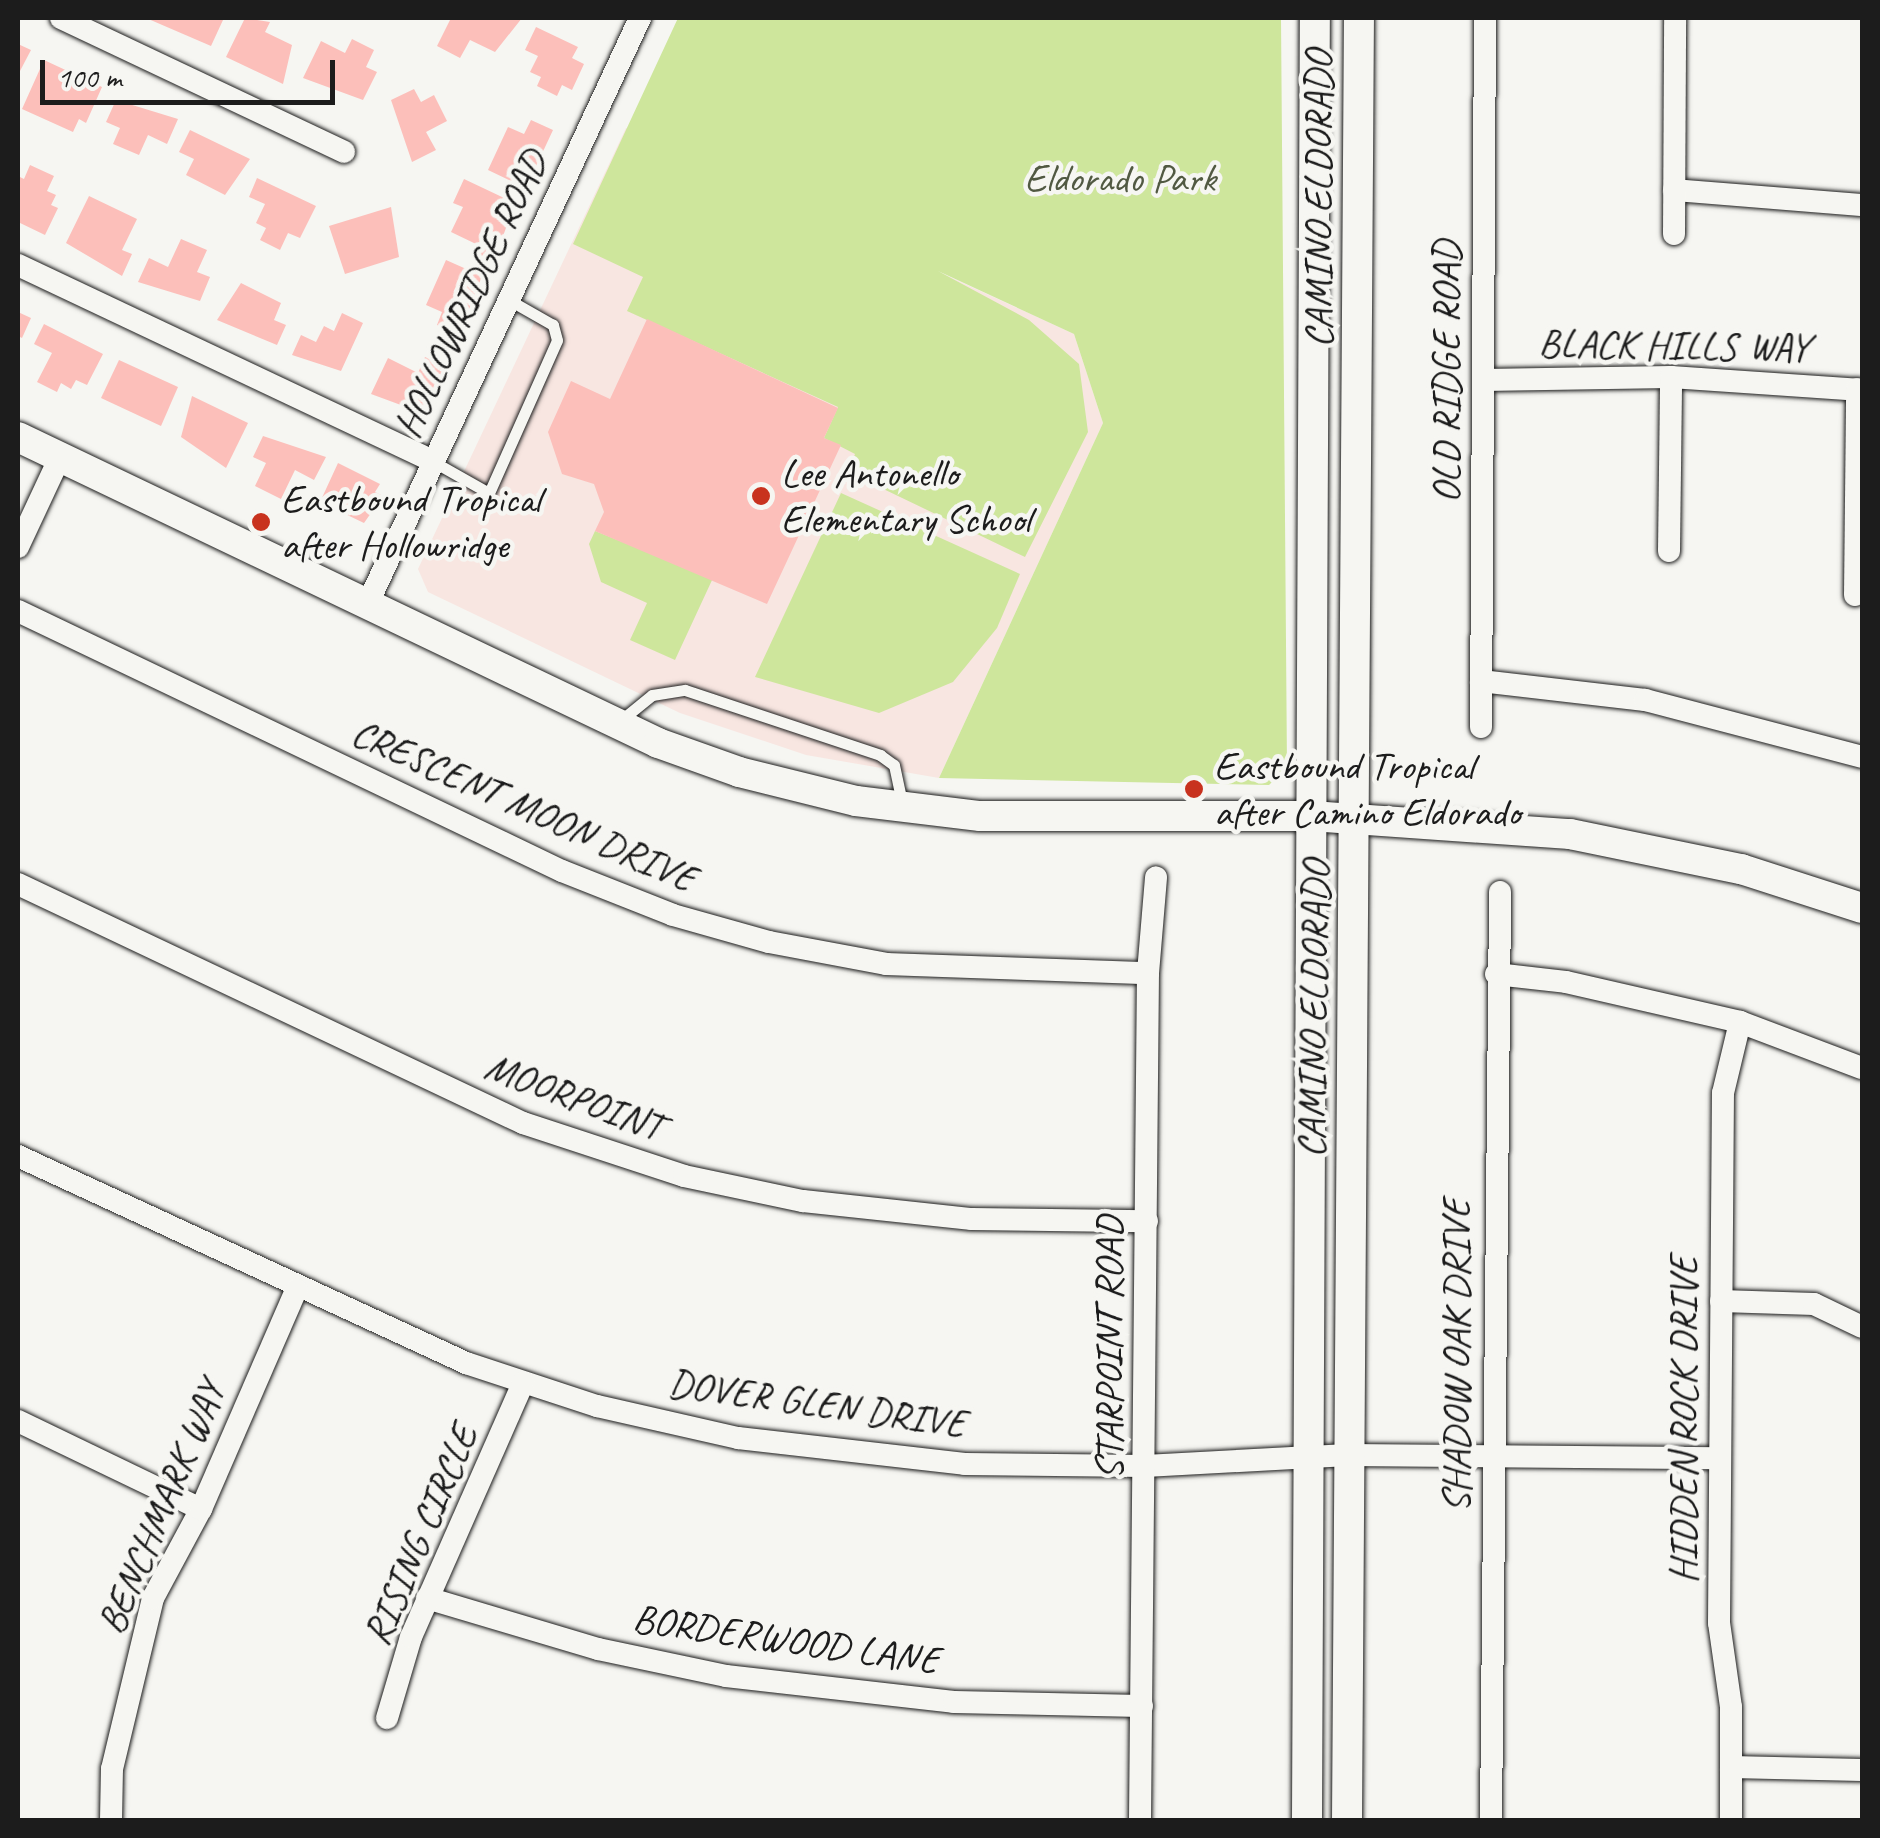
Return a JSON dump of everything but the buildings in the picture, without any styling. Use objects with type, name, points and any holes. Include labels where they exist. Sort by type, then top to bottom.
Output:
[{"type":"main road","name":"CAMINO ELDORADO","points":[[1306,1820],[1315,18]]},
{"type":"main road","name":"CAMINO ELDORADO","points":[[1347,1820],[1358,18]]},
{"type":"main road","points":[[18,437],[618,724],[739,772],[903,807],[992,816],[1311,816],[1570,834],[1741,869],[1862,908]]},
{"type":"street","points":[[62,18],[344,152]]},
{"type":"street","name":"OLD RIDGE ROAD","points":[[1481,728],[1485,18]]},
{"type":"street","points":[[1674,234],[1675,18]]},
{"type":"street","name":"HOLLOWRIDGE ROAD","points":[[368,602],[509,300],[631,20]]},
{"type":"street","points":[[1674,190],[1862,205]]},
{"type":"street","points":[[18,265],[434,462]]},
{"type":"street","points":[[1669,552],[1671,376]]},
{"type":"street","name":"BLACK HILLS WAY","points":[[1483,380],[1671,376],[1860,390]]},
{"type":"street","points":[[1856,596],[1860,390]]},
{"type":"street","points":[[18,547],[60,457]]},
{"type":"street","name":"CRESCENT MOON DRIVE","points":[[18,611],[562,871],[673,915],[769,942],[886,964],[1148,973]]},
{"type":"street","points":[[1481,681],[1645,700],[1862,757]]},
{"type":"street","name":"STARPOINT ROAD","points":[[1140,1820],[1148,973],[1156,877]]},
{"type":"street","name":"MOORPOINT","points":[[18,884],[523,1124],[684,1176],[803,1201],[972,1219],[1147,1222]]},
{"type":"street","name":"SHADOW OAK DRIVE","points":[[1490,1820],[1496,974],[1500,892]]},
{"type":"street","points":[[1496,974],[1566,982],[1740,1022],[1862,1068]]},
{"type":"street","name":"HIDDEN ROCK DRIVE","points":[[1731,1820],[1732,1768],[1719,1623],[1723,1094],[1740,1022]]},
{"type":"street","name":"DOVER GLEN DRIVE","points":[[18,1156],[296,1290],[523,1383],[738,1438],[880,1458],[1146,1466],[1348,1455],[1720,1458]]},
{"type":"street","name":"BENCHMARK WAY","points":[[110,1820],[112,1768],[148,1615],[200,1509],[296,1290]]},
{"type":"street","points":[[1721,1301],[1814,1304],[1862,1327]]},
{"type":"street","name":"RISING CIRCLE","points":[[387,1718],[427,1598],[504,1438],[523,1383]]},
{"type":"street","points":[[18,1421],[200,1509]]},
{"type":"street","name":"BORDERWOOD LANE","points":[[427,1598],[598,1648],[746,1679],[954,1702],[1142,1706]]},
{"type":"street","points":[[1732,1768],[1862,1770]]},
{"type":"lane","points":[[434,462],[489,493],[557,340],[553,325],[509,300]]},
{"type":"lane","points":[[618,724],[652,695],[685,690],[880,755],[894,765],[903,807]]},
{"type":"shaded area","name":"Lee Antonello Elementary School","points":[[626,128],[1074,334],[1103,423],[939,778],[806,755],[680,713],[428,592],[418,569]]},
{"type":"green space","name":"Eldorado Park","points":[[678,18],[1281,18],[1287,767],[1269,785],[939,778],[1103,423],[1074,334],[938,271],[1029,320],[1079,364],[1088,432],[1025,557],[848,472],[855,454],[824,438],[838,407],[627,311],[643,277],[573,244]]},
{"type":"green space","points":[[841,493],[1020,574],[997,628],[953,682],[879,713],[755,677]]},
{"type":"green space","points":[[595,531],[713,578],[675,660],[630,640],[647,603],[601,582],[589,544]]},
{"type":"place","name":"Lee Antonello Elementary School","points":[[761,496]]},
{"type":"place","name":"Eastbound Tropical after Hollowridge","points":[[261,522]]},
{"type":"place","name":"Eastbound Tropical after Camino Eldorado","points":[[1194,789]]}]
